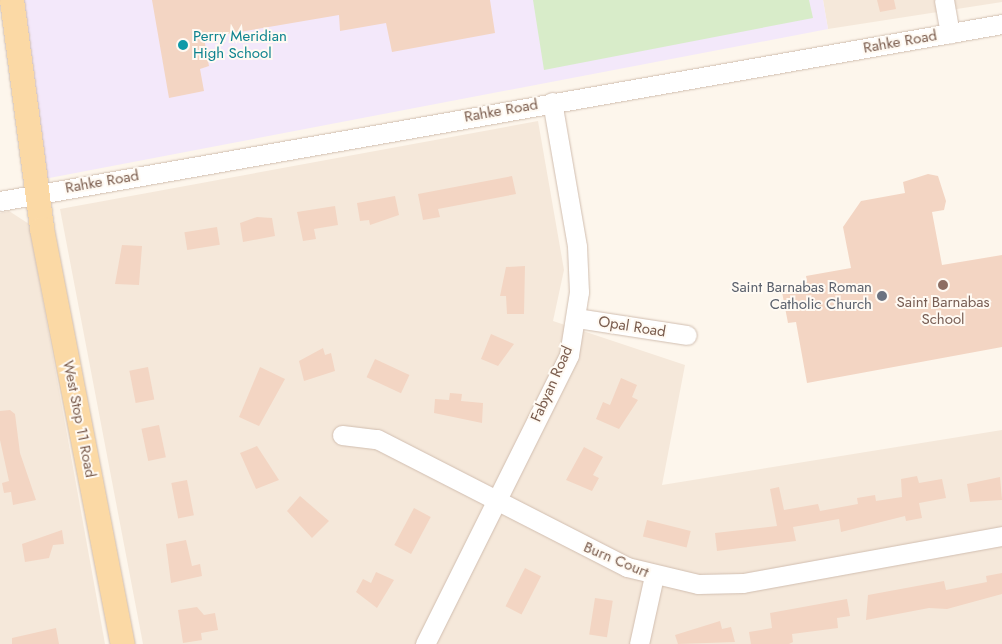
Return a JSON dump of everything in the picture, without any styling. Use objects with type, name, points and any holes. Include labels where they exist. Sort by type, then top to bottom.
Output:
[{"type":"main road","name":"West Stop 11 Road","points":[[12,0],[37,194],[123,644]]},
{"type":"street","points":[[944,0],[950,33]]},
{"type":"street","name":"Rahke Road","points":[[0,201],[1002,24]]},
{"type":"street","name":"Fabyan Road","points":[[426,644],[569,355],[576,318],[577,246],[552,102]]},
{"type":"street","name":"Opal Road","points":[[576,318],[687,335]]},
{"type":"street","name":"Burn Court","points":[[342,435],[377,439],[496,504],[654,576],[698,584],[743,583],[1002,536]]},
{"type":"street","points":[[639,644],[654,576]]},
{"type":"shaded area","name":"Perry Meridian High School","points":[[13,0],[823,0],[828,29],[44,179]]},
{"type":"shaded area","points":[[823,0],[1002,0],[1002,2],[828,29]]},
{"type":"shaded area","points":[[538,121],[564,270],[553,321],[685,365],[662,485],[1002,430],[1002,644],[143,644],[60,209]]},
{"type":"shaded area","points":[[9,211],[29,224],[105,644],[0,644],[0,213]]},
{"type":"green space","points":[[533,0],[809,0],[813,18],[544,70]]},
{"type":"building","name":"Perry Meridian High School","points":[[152,0],[490,0],[495,33],[392,52],[386,23],[340,31],[339,15],[204,38],[209,66],[200,69],[204,91],[169,98]]},
{"type":"building","points":[[877,0],[894,0],[896,9],[880,12]]},
{"type":"building","points":[[928,174],[938,176],[946,201],[944,210],[932,212],[942,265],[1002,255],[1002,347],[807,383],[796,322],[788,323],[781,287],[807,282],[806,276],[851,268],[843,227],[861,201],[905,193],[903,182]]},
{"type":"building","points":[[512,176],[516,194],[438,209],[440,217],[423,220],[418,194]]},
{"type":"building","points":[[395,196],[399,215],[370,225],[369,220],[360,221],[357,203]]},
{"type":"building","points":[[335,206],[338,225],[314,229],[316,239],[303,241],[297,212]]},
{"type":"building","points":[[257,217],[272,218],[275,236],[243,242],[240,223]]},
{"type":"building","points":[[217,227],[220,245],[187,250],[184,232]]},
{"type":"building","points":[[122,245],[142,246],[139,285],[115,284]]},
{"type":"building","points":[[525,266],[524,314],[507,314],[506,296],[500,296],[506,267]]},
{"type":"building","points":[[491,334],[514,344],[498,366],[481,359]]},
{"type":"building","points":[[323,348],[325,355],[331,353],[335,371],[304,381],[299,361]]},
{"type":"building","points":[[375,359],[409,375],[401,393],[367,377]]},
{"type":"building","points":[[148,367],[154,399],[136,403],[129,371]]},
{"type":"building","points":[[260,367],[285,379],[259,426],[239,417]]},
{"type":"building","points":[[621,378],[637,385],[632,397],[638,400],[619,429],[596,419],[603,402],[610,405]]},
{"type":"building","points":[[450,393],[462,394],[461,401],[483,403],[482,423],[434,413],[435,399],[449,400]]},
{"type":"building","points":[[10,410],[15,414],[20,453],[36,500],[13,505],[11,492],[4,493],[2,483],[9,481],[0,440],[0,411]]},
{"type":"building","points":[[159,425],[166,457],[148,461],[141,429]]},
{"type":"building","points":[[257,446],[279,480],[256,489],[240,453]]},
{"type":"building","points":[[584,447],[603,457],[593,475],[599,478],[592,491],[566,480]]},
{"type":"building","points":[[917,476],[919,483],[942,479],[946,498],[919,503],[922,518],[906,521],[905,516],[841,532],[839,519],[793,527],[796,541],[717,551],[715,533],[777,526],[770,489],[779,487],[784,510],[818,504],[820,511],[858,504],[857,498],[875,495],[876,501],[902,497],[901,479]]},
{"type":"building","points":[[1000,477],[1002,500],[970,502],[967,484]]},
{"type":"building","points":[[187,480],[194,515],[178,518],[171,483]]},
{"type":"building","points":[[300,496],[329,521],[312,538],[287,511]]},
{"type":"building","points":[[414,508],[431,517],[411,554],[394,545]]},
{"type":"building","points":[[647,520],[691,531],[687,547],[643,536]]},
{"type":"building","points":[[62,530],[64,544],[53,545],[49,558],[25,562],[22,544]]},
{"type":"building","points":[[186,540],[192,566],[200,564],[202,576],[171,583],[166,544]]},
{"type":"building","points":[[525,568],[541,576],[522,614],[505,606]]},
{"type":"building","points":[[376,572],[394,580],[377,608],[356,592],[363,579],[371,583]]},
{"type":"building","points":[[1002,573],[1002,594],[947,609],[929,608],[866,620],[868,595],[944,581],[946,590],[987,582],[986,576]]},
{"type":"building","points":[[595,598],[613,601],[607,637],[589,635]]},
{"type":"building","points":[[847,599],[850,616],[837,618],[838,628],[792,634],[793,642],[789,644],[751,644],[749,632],[772,628],[770,613]]},
{"type":"building","points":[[197,607],[204,615],[215,613],[218,630],[201,633],[202,640],[183,643],[178,610]]},
{"type":"building","points":[[720,621],[722,629],[731,627],[735,642],[678,644],[675,635]]},
{"type":"building","points":[[56,628],[59,644],[12,644],[12,638]]},
{"type":"place","name":"Perry Meridian High School","points":[[183,45]]},
{"type":"place","name":"Saint Barnabas School","points":[[943,285]]},
{"type":"place","name":"Saint Barnabas Roman Catholic Church","points":[[882,296]]}]
